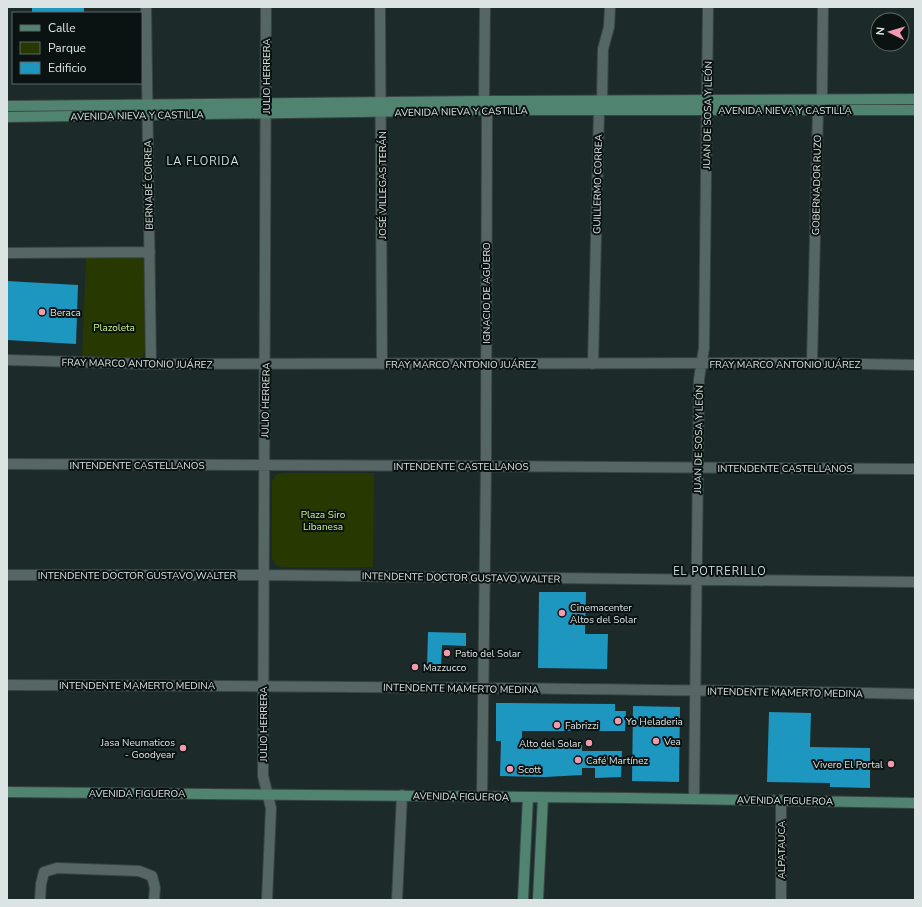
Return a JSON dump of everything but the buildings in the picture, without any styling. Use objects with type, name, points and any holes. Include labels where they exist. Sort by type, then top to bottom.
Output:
[{"type":"street","name":"BERNABÉ CORREA","points":[[146,7],[151,364]]},
{"type":"street","name":"JULIO HERRERA","points":[[266,7],[263,776],[271,808],[267,900]]},
{"type":"street","name":"JOSÉ VILLEGAS TERÁN","points":[[380,7],[382,112],[382,364]]},
{"type":"street","name":"IGNACIO DE AGÜERO","points":[[482,796],[486,466],[485,7]]},
{"type":"street","name":"GUILLERMO CORREA","points":[[593,364],[603,49],[609,28],[610,7]]},
{"type":"street","name":"JUAN DE SOSA Y LEÓN","points":[[694,798],[697,468],[699,380],[704,348],[708,7]]},
{"type":"street","name":"GOBERNADOR RUZO","points":[[812,363],[818,110],[822,99],[823,7]]},
{"type":"street","name":"AVENIDA NIEVA Y CASTILLA","points":[[707,105],[822,99],[915,100]]},
{"type":"street","name":"AVENIDA NIEVA Y CASTILLA","points":[[7,106],[266,102],[381,102],[486,105],[707,105],[818,110],[915,110]]},
{"type":"street","name":"AVENIDA NIEVA Y CASTILLA","points":[[7,117],[382,112],[486,105]]},
{"type":"street","points":[[7,253],[150,252]]},
{"type":"street","name":"FRAY MARCO ANTONIO JUÁREZ","points":[[7,360],[151,364],[812,363],[915,365]]},
{"type":"street","name":"INTENDENTE CASTELLANOS","points":[[7,464],[915,469]]},
{"type":"street","name":"INTENDENTE DOCTOR GUSTAVO WALTER","points":[[7,575],[264,575],[915,582]]},
{"type":"street","name":"INTENDENTE MAMERTO MEDINA","points":[[7,685],[695,690],[915,694]]},
{"type":"street","name":"AVENIDA FIGUEROA","points":[[7,792],[694,798],[915,802]]},
{"type":"street","points":[[397,900],[402,796]]},
{"type":"street","points":[[523,900],[528,797]]},
{"type":"street","points":[[538,900],[543,797]]},
{"type":"street","name":"ALPATAUCA","points":[[781,900],[782,800]]},
{"type":"street","points":[[40,900],[41,884],[44,872],[57,868],[139,871],[152,876],[155,888],[154,900]]},
{"type":"green space","name":"Plazoleta","points":[[86,258],[139,258],[143,260],[145,352],[141,358],[82,357]]},
{"type":"green space","name":"Plaza Siro Libanesa","points":[[374,473],[373,567],[282,567],[276,565],[272,559],[272,480],[277,474]]},
{"type":"place","name":"Beraca","points":[[42,312]]},
{"type":"place","name":"Cinemacenter Altos del Solar","points":[[562,613]]},
{"type":"place","name":"Patio del Solar","points":[[447,653]]},
{"type":"place","name":"Mazzucco","points":[[415,667]]},
{"type":"place","name":"Yo Heladeria","points":[[618,721]]},
{"type":"place","name":"Fabrizzi","points":[[557,725]]},
{"type":"place","name":"Vea","points":[[656,741]]},
{"type":"place","name":"Alto del Solar","points":[[589,743]]},
{"type":"place","name":"Jasa Neumaticos - Goodyear","points":[[183,748]]},
{"type":"place","name":"Café Martínez","points":[[578,760]]},
{"type":"place","name":"Vivero El Portal","points":[[891,764]]},
{"type":"place","name":"Scott","points":[[510,769]]},
{"type":"district","name":"LA FLORIDA","points":[[203,161]]},
{"type":"district","name":"EL POTRERILLO","points":[[720,571]]}]
